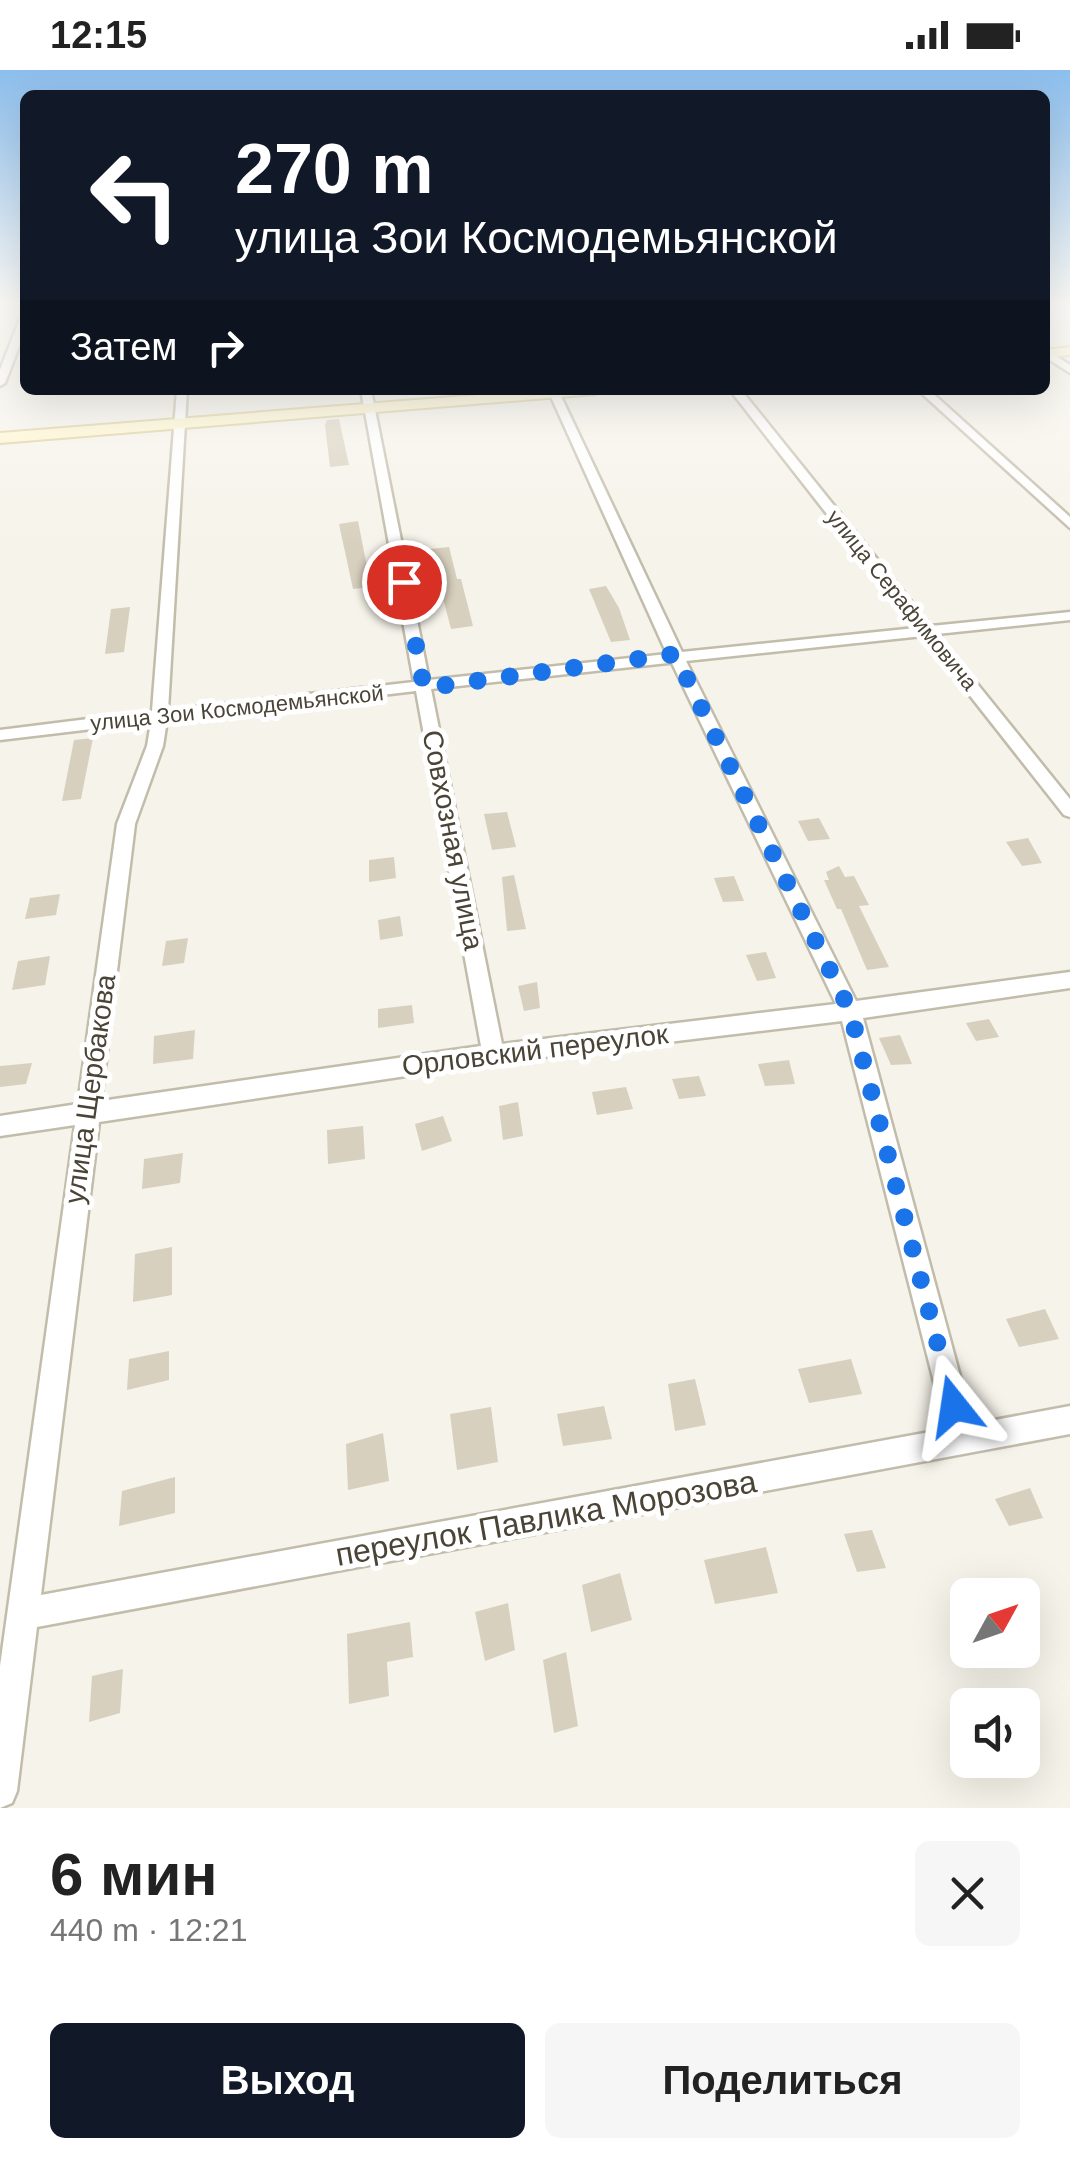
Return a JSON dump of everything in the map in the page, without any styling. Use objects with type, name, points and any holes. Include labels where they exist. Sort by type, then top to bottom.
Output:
[{"type":"street","name":"улица Щербакова","points":[[0,1791],[126,824],[155,746],[160,715],[182,395]]},
{"type":"street","points":[[0,438],[179,423],[369,399],[474,395]]},
{"type":"street","points":[[554,395],[675,654],[850,1011],[964,1442]]},
{"type":"street","name":"улица Серафимовича","points":[[739,395],[1070,810]]},
{"type":"street","points":[[928,395],[1070,524]]},
{"type":"street","name":"Совхозная улица","points":[[369,399],[493,1054]]},
{"type":"street","name":"улица Зои Космодемьянской","points":[[0,735],[424,688],[675,654],[1070,616]]},
{"type":"street","name":"Орловский переулок","points":[[0,1126],[493,1054],[1070,980]]},
{"type":"street","name":"переулок Павлика Морозова","points":[[22,1614],[1070,1420]]},
{"type":"building","points":[[339,419],[349,465],[330,467],[325,425],[327,420]]},
{"type":"building","points":[[358,521],[371,587],[353,589],[339,524]]},
{"type":"building","points":[[449,547],[473,626],[451,629],[430,549]]},
{"type":"building","points":[[606,586],[630,640],[611,642],[589,589]]},
{"type":"building","points":[[130,607],[124,652],[105,654],[111,609]]},
{"type":"building","points":[[93,738],[81,799],[62,801],[74,740]]},
{"type":"building","points":[[507,812],[516,847],[492,850],[484,814]]},
{"type":"building","points":[[819,818],[830,839],[808,841],[798,821]]},
{"type":"building","points":[[1028,838],[1042,863],[1022,866],[1006,842]]},
{"type":"building","points":[[394,857],[396,878],[369,882],[369,860]]},
{"type":"building","points":[[839,866],[845,877],[854,876],[869,905],[859,906],[889,967],[867,970],[824,880],[829,880],[826,872]]},
{"type":"building","points":[[514,875],[526,929],[507,931],[502,877]]},
{"type":"building","points":[[734,876],[744,901],[723,902],[714,878]]},
{"type":"building","points":[[60,894],[56,915],[25,919],[30,898]]},
{"type":"building","points":[[400,916],[403,936],[380,940],[378,920]]},
{"type":"building","points":[[188,938],[184,963],[162,966],[166,941]]},
{"type":"building","points":[[766,952],[776,978],[757,981],[746,955]]},
{"type":"building","points":[[50,956],[45,985],[12,990],[18,961]]},
{"type":"building","points":[[537,982],[540,1008],[524,1011],[518,986]]},
{"type":"building","points":[[412,1005],[414,1023],[378,1028],[378,1009]]},
{"type":"building","points":[[989,1019],[999,1037],[976,1041],[966,1023]]},
{"type":"building","points":[[195,1030],[193,1059],[153,1064],[154,1036]]},
{"type":"building","points":[[900,1035],[912,1064],[891,1065],[879,1038]]},
{"type":"building","points":[[789,1060],[795,1084],[765,1086],[758,1064]]},
{"type":"building","points":[[32,1063],[26,1084],[0,1087],[0,1066]]},
{"type":"building","points":[[699,1076],[706,1096],[679,1099],[672,1079]]},
{"type":"building","points":[[626,1087],[633,1109],[597,1115],[592,1092]]},
{"type":"building","points":[[518,1102],[523,1136],[503,1140],[499,1106]]},
{"type":"building","points":[[443,1116],[452,1141],[422,1151],[415,1124]]},
{"type":"building","points":[[363,1126],[365,1159],[328,1164],[327,1130]]},
{"type":"building","points":[[183,1153],[180,1183],[142,1189],[144,1159]]},
{"type":"building","points":[[172,1247],[172,1295],[133,1302],[135,1254]]},
{"type":"building","points":[[1045,1309],[1059,1339],[1019,1347],[1006,1319]]},
{"type":"building","points":[[169,1351],[169,1380],[127,1390],[129,1359]]},
{"type":"building","points":[[851,1359],[862,1394],[809,1403],[798,1369]]},
{"type":"building","points":[[695,1379],[706,1425],[675,1431],[668,1384]]},
{"type":"building","points":[[604,1406],[612,1439],[563,1446],[557,1414]]},
{"type":"building","points":[[491,1407],[498,1462],[457,1470],[450,1414]]},
{"type":"building","points":[[383,1433],[389,1481],[348,1490],[346,1444]]},
{"type":"building","points":[[175,1477],[175,1513],[119,1526],[122,1491]]},
{"type":"building","points":[[1030,1488],[1043,1518],[1009,1526],[995,1499]]},
{"type":"building","points":[[872,1530],[886,1568],[857,1572],[844,1534]]},
{"type":"building","points":[[766,1547],[778,1593],[715,1604],[704,1560]]},
{"type":"building","points":[[620,1573],[632,1620],[591,1632],[582,1585]]},
{"type":"building","points":[[508,1603],[515,1650],[485,1661],[475,1612]]},
{"type":"building","points":[[410,1622],[413,1657],[387,1662],[389,1696],[349,1704],[347,1634]]},
{"type":"building","points":[[566,1652],[578,1726],[554,1733],[543,1660]]},
{"type":"building","points":[[123,1669],[120,1713],[89,1722],[92,1676]]},
{"type":"route","points":[[404,582],[424,688],[675,654],[850,1011],[954,1406]]}]
